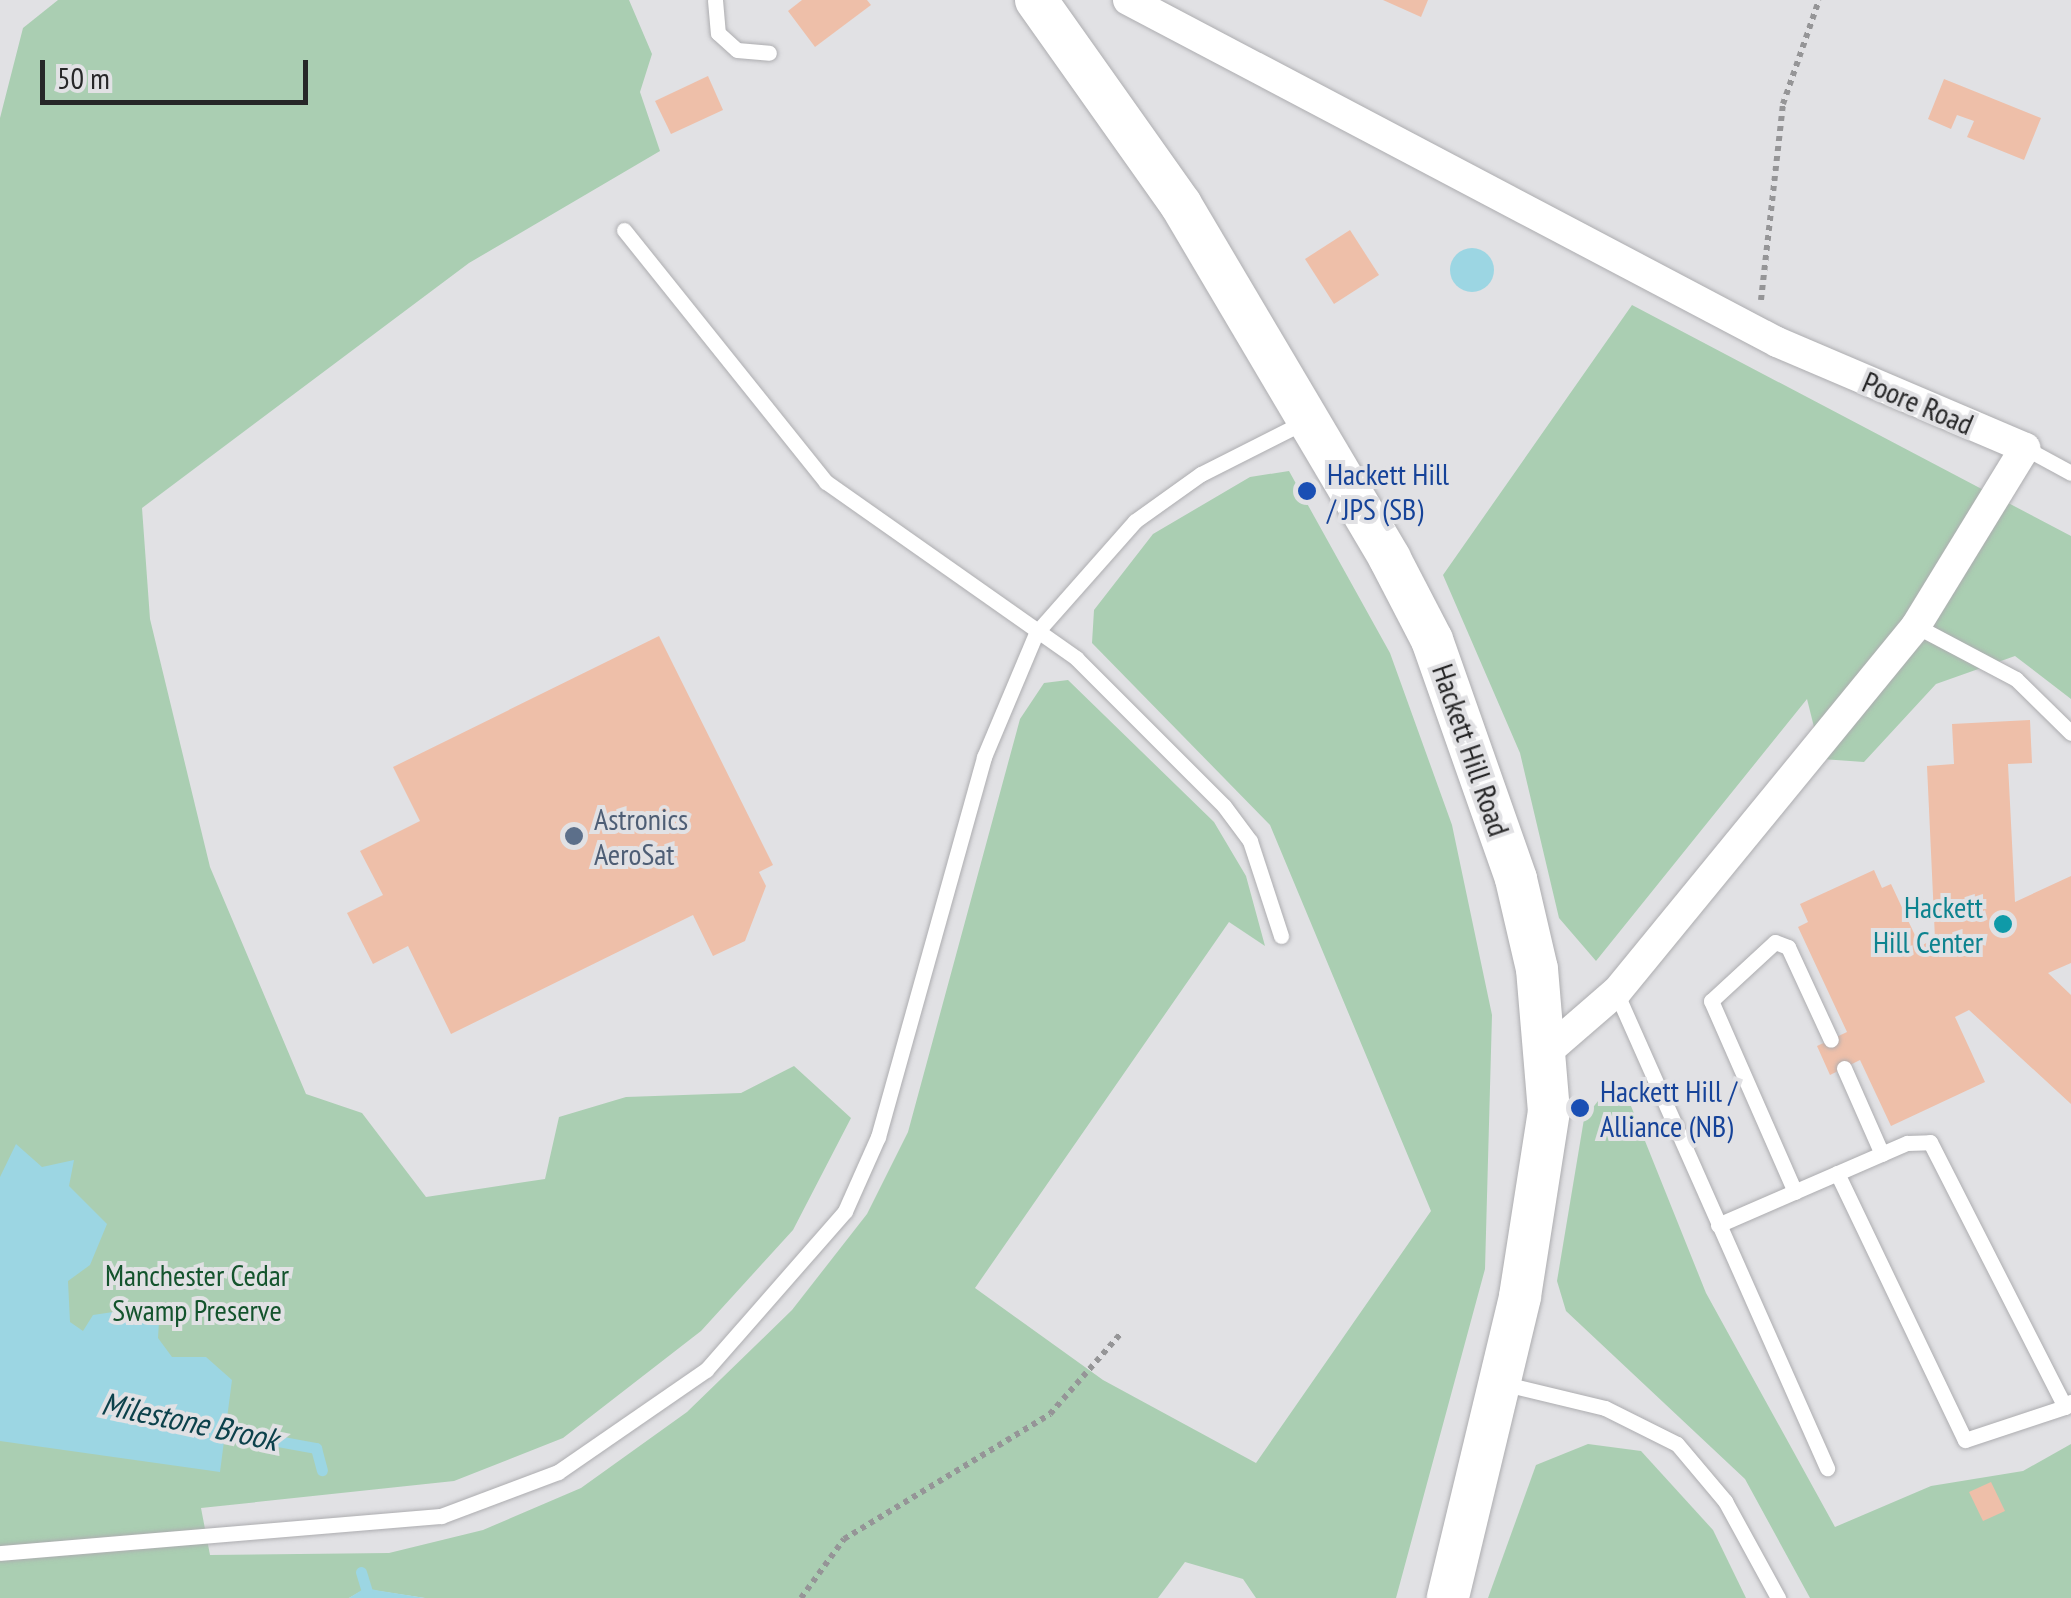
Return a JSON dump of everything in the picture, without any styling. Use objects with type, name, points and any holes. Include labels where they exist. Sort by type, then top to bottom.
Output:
[{"type":"street","name":"Hackett Hill Road","points":[[1036,0],[1180,206],[1390,558],[1456,701],[1516,879],[1548,1051],[1540,1197],[1501,1383],[1448,1598]]},
{"type":"street","name":"Poore Road","points":[[1128,0],[1755,331],[2025,448]]},
{"type":"street","points":[[1548,1051],[1616,992],[1916,626],[2025,448]]},
{"type":"lane","points":[[715,0],[718,34],[737,50],[768,53]]},
{"type":"lane","points":[[624,230],[826,482],[1076,658],[1224,806],[1250,841],[1281,936]]},
{"type":"lane","points":[[0,1553],[441,1516],[558,1472],[706,1370],[792,1280],[845,1211],[865,1166],[984,757],[1036,633],[1135,521],[1201,474],[1309,419]]},
{"type":"lane","points":[[2025,448],[2071,473]]},
{"type":"lane","points":[[1916,626],[2016,679],[2071,733]]},
{"type":"lane","points":[[1794,1192],[1710,1000],[1776,942],[1788,947],[1832,1040]]},
{"type":"lane","points":[[1616,992],[1827,1468]]},
{"type":"lane","points":[[1844,1068],[1882,1154]]},
{"type":"lane","points":[[1718,1226],[1794,1192],[1838,1173],[1882,1154],[1930,1142],[1942,1158],[2068,1404],[1965,1440],[1838,1173]]},
{"type":"lane","points":[[1501,1383],[1605,1408],[1677,1444],[1725,1501],[1778,1598]]},
{"type":"path","points":[[1755,331],[1783,104],[1819,0]]},
{"type":"path","points":[[801,1598],[844,1539],[1050,1414],[1122,1332]]},
{"type":"green space","name":"Manchester Cedar Swamp Preserve","points":[[58,0],[629,0],[652,54],[640,92],[660,151],[469,263],[142,508],[150,619],[210,867],[306,1094],[362,1113],[426,1197],[545,1179],[559,1117],[626,1097],[741,1093],[794,1066],[851,1118],[793,1230],[701,1331],[563,1438],[454,1481],[201,1508],[210,1555],[389,1553],[483,1530],[581,1488],[687,1412],[792,1310],[867,1214],[908,1132],[1020,719],[1044,683],[1068,680],[1214,822],[1246,876],[1265,946],[1229,922],[975,1288],[1103,1380],[1256,1463],[1431,1211],[1270,825],[1092,643],[1094,610],[1153,534],[1250,477],[1289,471],[1390,653],[1452,825],[1492,1015],[1485,1269],[1396,1598],[1256,1598],[1243,1579],[1185,1562],[1158,1598],[425,1598],[365,1589],[349,1598],[0,1598],[0,118],[23,28]]},
{"type":"green space","points":[[1632,305],[2071,536],[2071,699],[2015,656],[1936,684],[1864,762],[1822,759],[1807,699],[1596,961],[1559,918],[1520,753],[1443,575]]},
{"type":"green space","points":[[1605,1092],[1631,1106],[1706,1293],[1835,1527],[1931,1486],[2023,1471],[2071,1444],[2071,1598],[1810,1598],[1745,1479],[1566,1311],[1557,1281],[1584,1119]]},
{"type":"green space","points":[[1588,1444],[1641,1451],[1713,1530],[1746,1598],[1488,1598],[1536,1465]]},
{"type":"water","points":[[1472,248],[1488,254],[1494,270],[1488,286],[1472,292],[1456,286],[1450,270],[1456,254]]},
{"type":"water","points":[[16,1144],[42,1167],[74,1160],[69,1186],[107,1224],[90,1265],[68,1281],[70,1322],[83,1331],[93,1315],[160,1305],[158,1338],[172,1357],[206,1357],[232,1380],[220,1472],[0,1441],[0,1177]]},
{"type":"water","points":[[365,1588],[381,1591],[425,1598],[349,1598]]},
{"type":"building","points":[[802,0],[867,0],[871,5],[815,47],[788,11]]},
{"type":"building","points":[[1383,0],[1428,0],[1421,17]]},
{"type":"building","points":[[708,76],[723,110],[671,134],[655,101]]},
{"type":"building","points":[[1944,79],[2041,118],[2024,160],[1967,137],[1974,121],[1957,115],[1951,129],[1928,119]]},
{"type":"building","points":[[1350,230],[1379,275],[1334,304],[1305,259]]},
{"type":"building","name":"Astronics AeroSat","points":[[659,636],[773,865],[759,872],[766,886],[745,941],[713,956],[693,915],[451,1034],[408,946],[373,964],[347,913],[383,895],[360,851],[420,821],[393,767]]},
{"type":"building","name":"Hackett Hill Center","points":[[2030,720],[2032,763],[2008,764],[2015,902],[2071,876],[2071,963],[2048,973],[2071,995],[2071,1104],[1969,1010],[1955,1017],[1985,1082],[1891,1126],[1860,1060],[1830,1075],[1817,1046],[1847,1032],[1798,927],[1808,922],[1800,904],[1874,870],[1882,888],[1891,884],[1920,946],[1935,939],[1927,766],[1954,764],[1952,724]]},
{"type":"building","points":[[1991,1482],[2005,1511],[1983,1521],[1969,1492]]},
{"type":"waterway","name":"Milestone Brook","points":[[212,1429],[316,1448],[322,1470]]},
{"type":"waterway","name":"Milestone Brook","points":[[361,1572],[369,1598]]},
{"type":"place","name":"Hackett Hill / JPS (SB)","points":[[1307,491]]},
{"type":"place","name":"Astronics AeroSat","points":[[574,836]]},
{"type":"place","name":"Hackett Hill Center","points":[[2003,924]]},
{"type":"place","name":"Hackett Hill / Alliance (NB)","points":[[1580,1108]]}]
